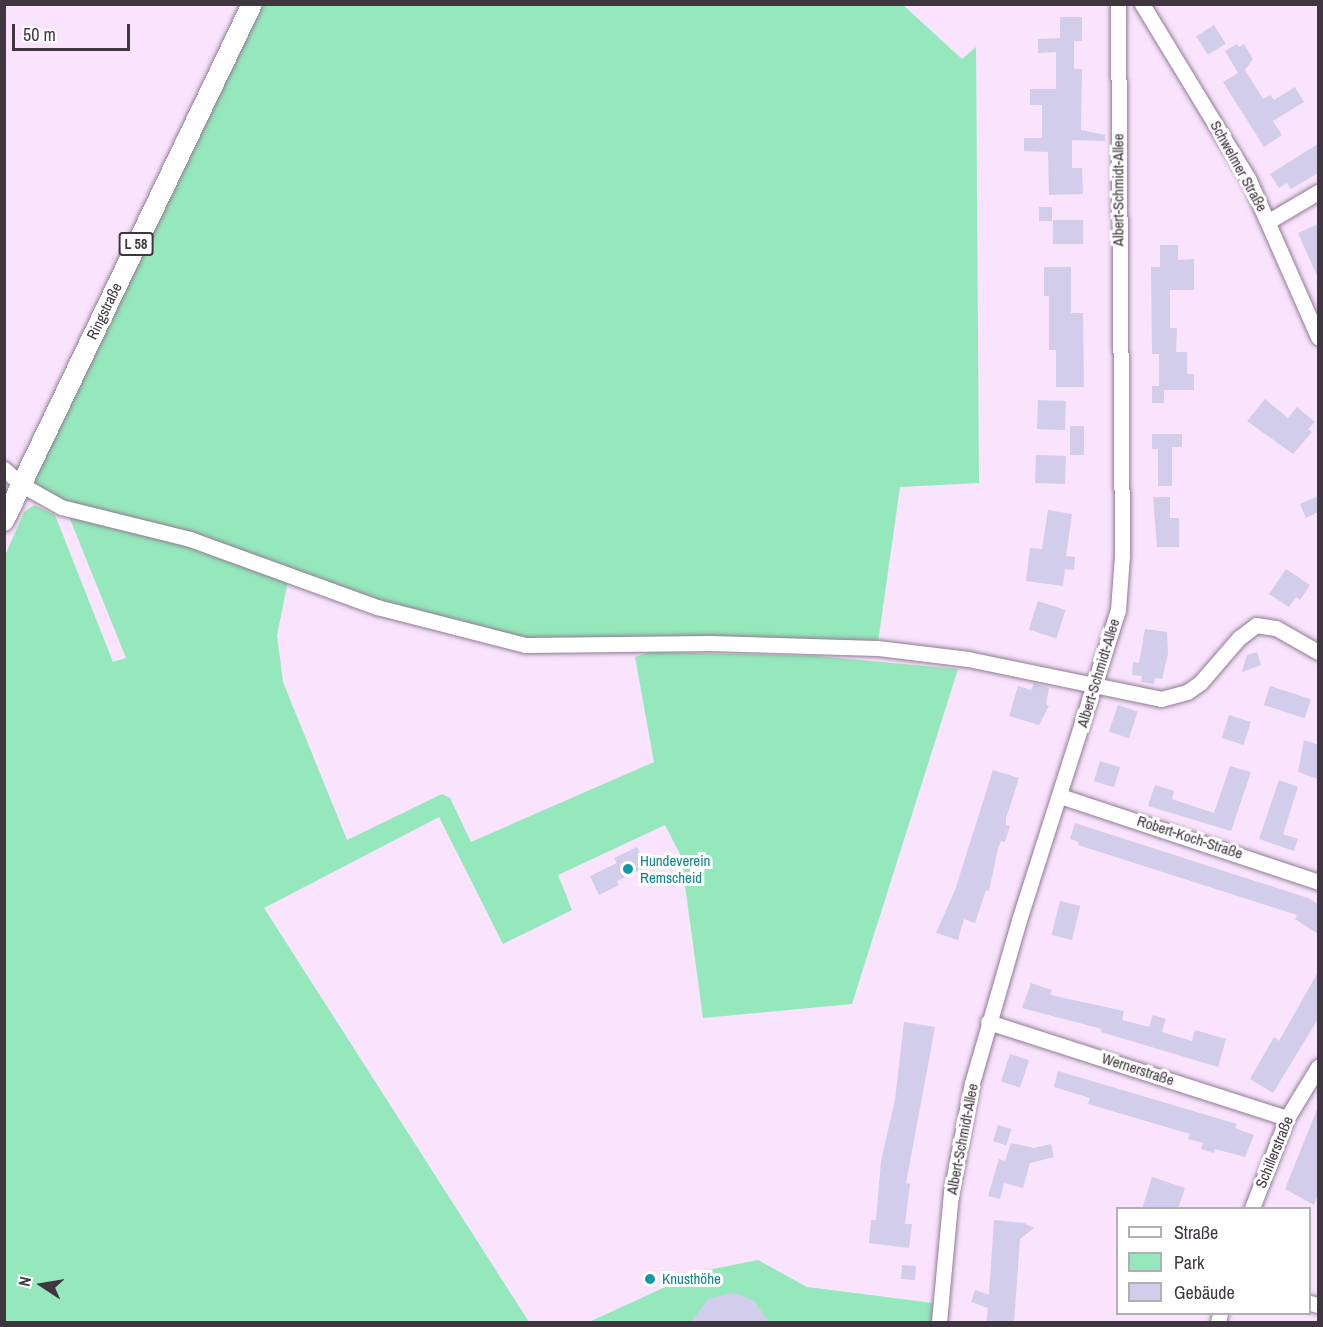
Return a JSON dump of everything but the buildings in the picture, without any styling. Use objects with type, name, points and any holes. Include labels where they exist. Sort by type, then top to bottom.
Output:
[{"type":"main road","name":"Ringstraße","points":[[4,521],[252,4]]},
{"type":"street","name":"Albert-Schmidt-Allee","points":[[939,1323],[951,1192],[988,1022],[1118,610],[1121,576],[1118,4]]},
{"type":"street","name":"Schwelmer Straße","points":[[1142,4],[1243,169],[1269,221],[1318,337]]},
{"type":"street","points":[[1269,221],[1318,192]]},
{"type":"street","points":[[4,469],[21,484],[61,507],[190,539],[377,607],[525,645],[710,643],[877,648],[968,659],[1093,687],[1161,699],[1188,692],[1239,638],[1256,625],[1276,628],[1318,652]]},
{"type":"street","name":"Robert-Koch-Straße","points":[[1060,796],[1318,882]]},
{"type":"street","name":"Wernerstraße","points":[[988,1022],[1287,1118]]},
{"type":"street","name":"Schillerstraße","points":[[1253,1207],[1287,1118],[1318,1067]]},
{"type":"green space","points":[[262,5],[903,5],[962,59],[976,47],[979,483],[900,487],[878,642],[535,640],[402,609],[61,502],[33,481]]},
{"type":"green space","points":[[34,505],[55,515],[113,662],[126,658],[68,514],[161,536],[288,581],[277,635],[283,682],[347,840],[442,794],[450,798],[471,842],[654,762],[635,657],[651,652],[815,656],[958,669],[852,1004],[703,1018],[681,856],[665,825],[558,875],[572,910],[503,944],[439,817],[264,908],[529,1322],[5,1322],[4,558],[24,512]]},
{"type":"green space","points":[[758,1260],[807,1287],[933,1303],[931,1322],[589,1322],[698,1272]]},
{"type":"place","name":"Hundeverein Remscheid","points":[[628,869]]},
{"type":"place","name":"Knusthöhe","points":[[650,1279]]}]
